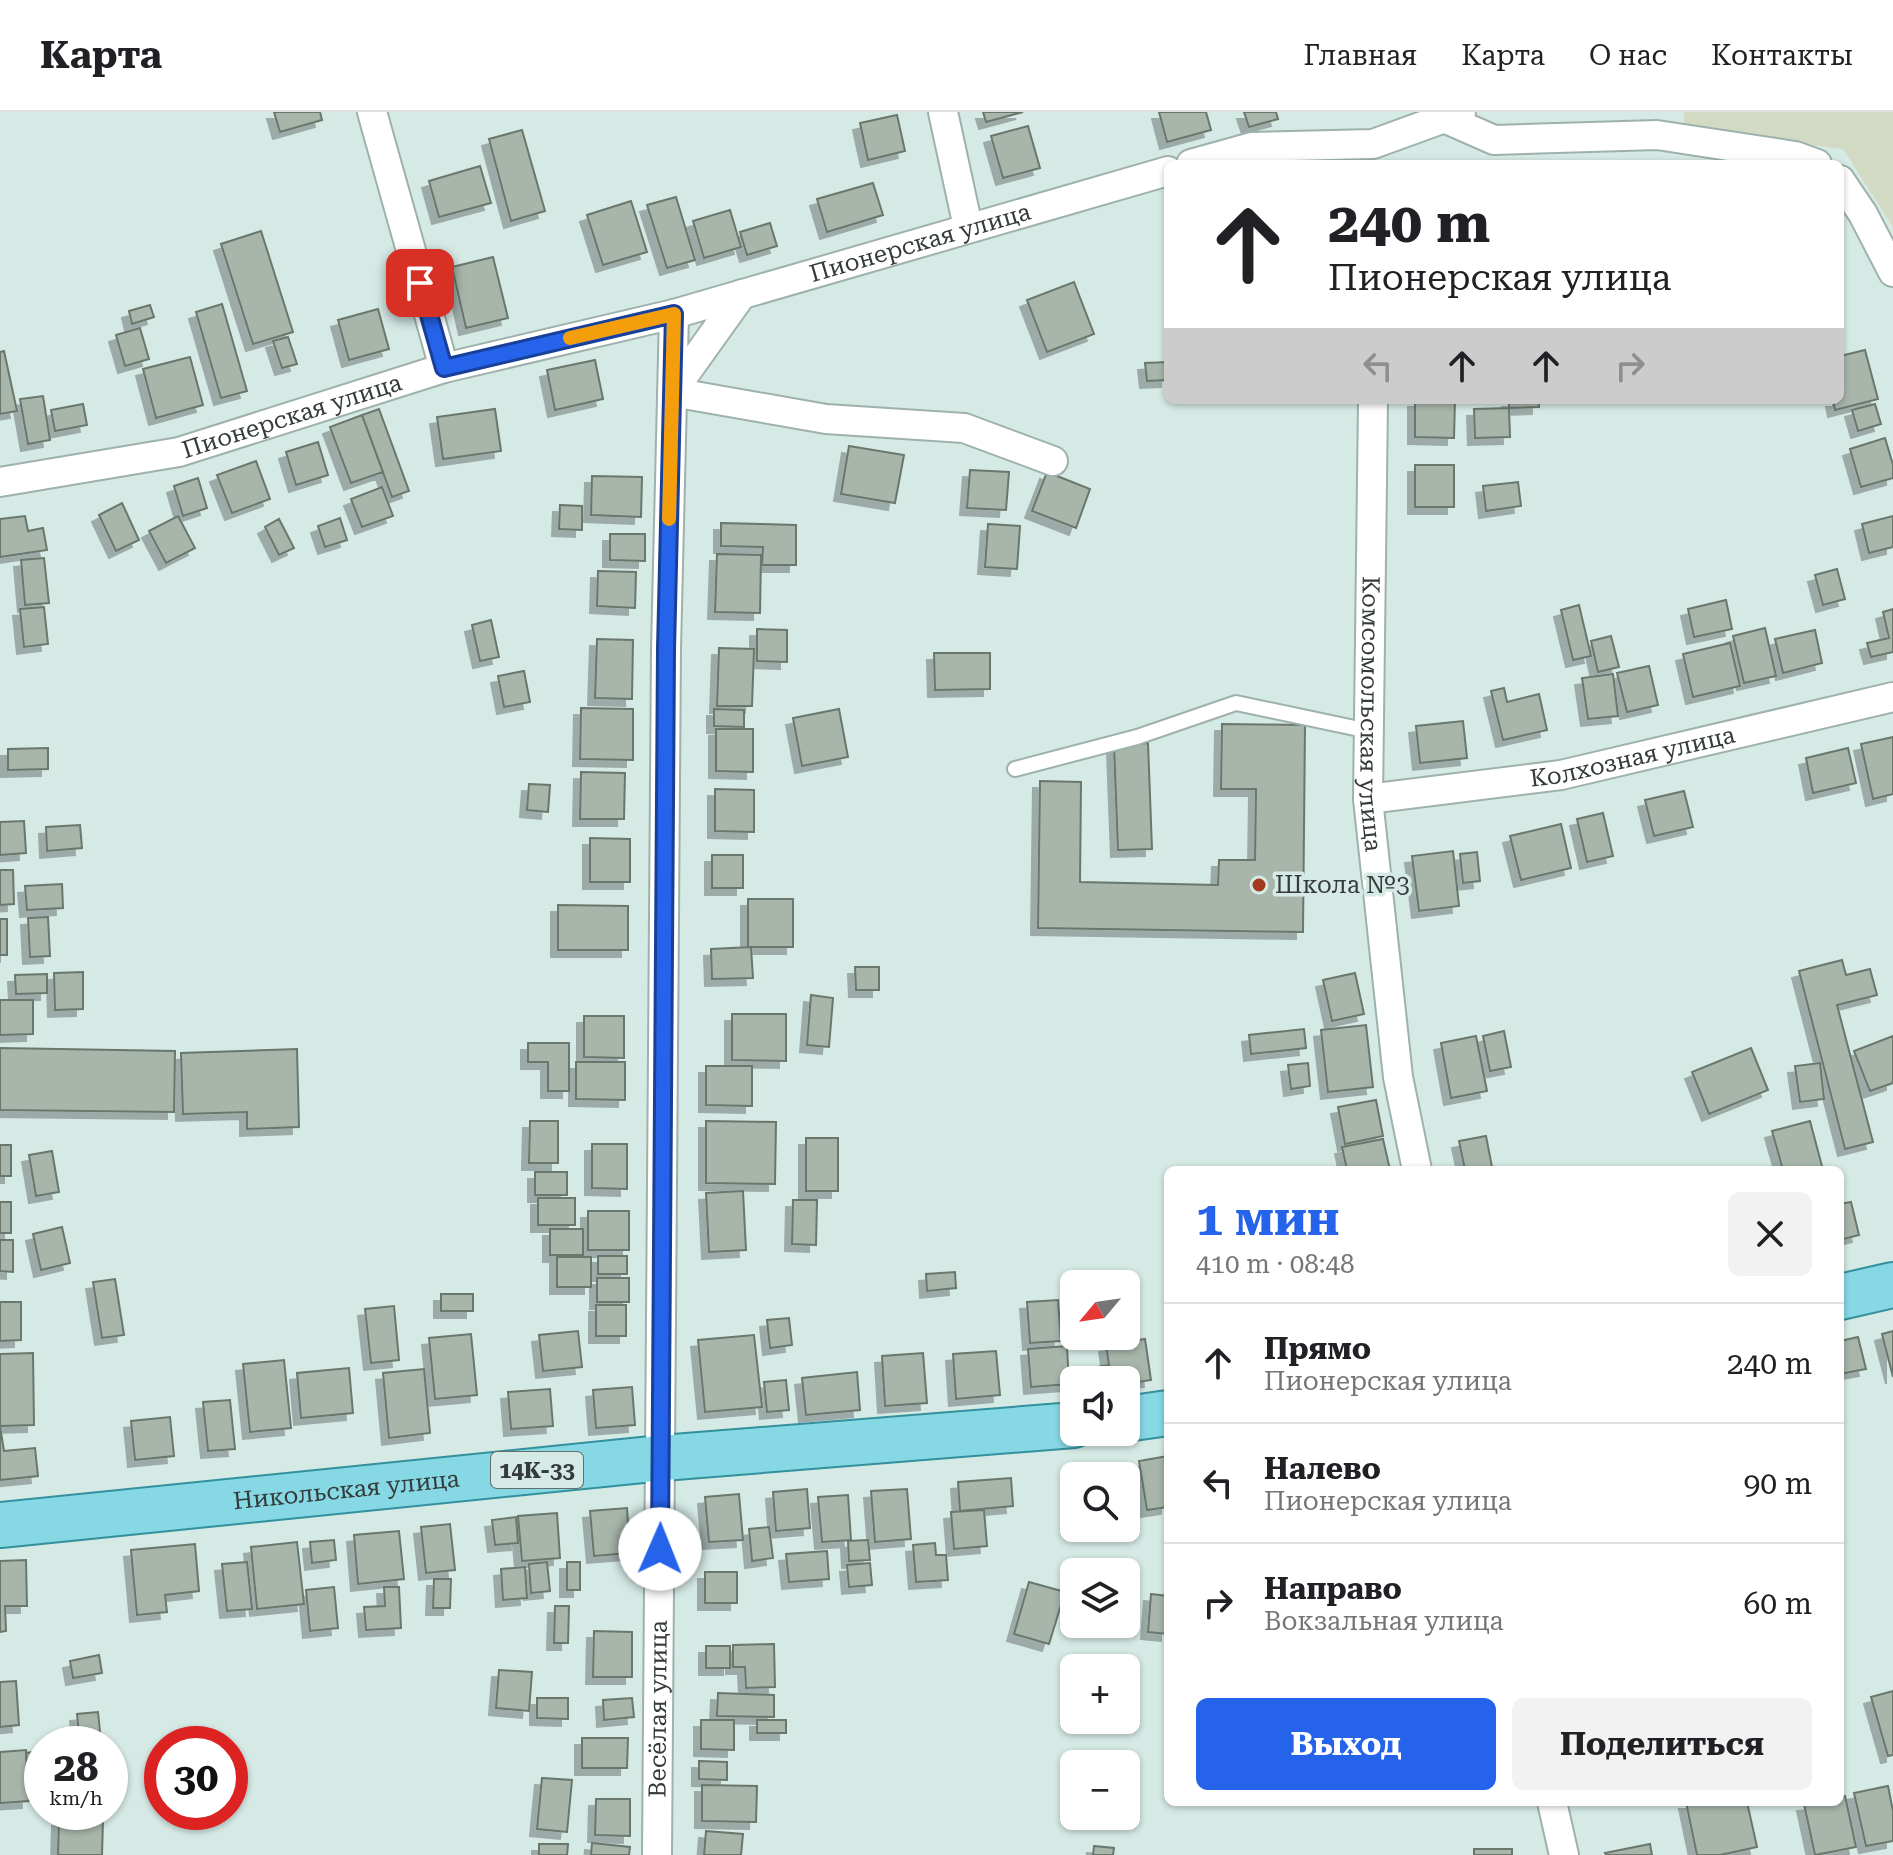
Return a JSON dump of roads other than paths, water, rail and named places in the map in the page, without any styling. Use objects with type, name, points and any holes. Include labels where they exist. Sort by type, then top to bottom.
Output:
[{"type":"main road","points":[[1844,1296],[1893,1285]]},
{"type":"main road","points":[[1140,1417],[1164,1414]]},
{"type":"main road","name":"Никольская улица","points":[[0,1525],[662,1458],[1060,1426]]},
{"type":"street","points":[[372,112],[444,368]]},
{"type":"street","points":[[943,112],[968,227]]},
{"type":"street","points":[[1205,160],[1252,147],[1373,154],[1453,115],[1494,140],[1657,135],[1806,160]]},
{"type":"street","name":"Пионерская улица","points":[[0,482],[179,452],[444,368],[674,314],[1164,172]]},
{"type":"street","points":[[1844,186],[1863,214],[1893,272]]},
{"type":"street","points":[[672,392],[742,294]]},
{"type":"street","points":[[672,392],[674,314]]},
{"type":"street","points":[[672,392],[826,419],[964,428],[1053,461]]},
{"type":"street","name":"Весёлая улица","points":[[657,1855],[666,649],[672,392]]},
{"type":"street","name":"Комсомольская улица","points":[[1373,404],[1368,799],[1398,1077],[1416,1166]]},
{"type":"street","name":"Колхозная улица","points":[[1368,799],[1561,775],[1893,697]]},
{"type":"street","points":[[1553,1806],[1564,1855]]},
{"type":"lane","points":[[1015,769],[1137,737],[1236,703],[1369,731]]},
{"type":"place","name":"Школа №3","points":[[1259,885]]}]
